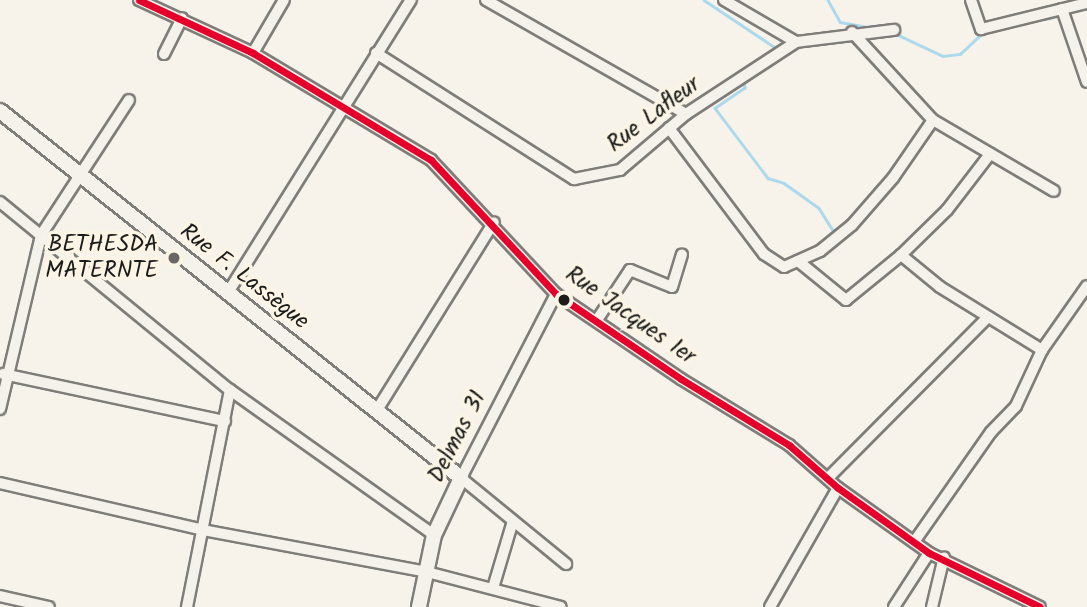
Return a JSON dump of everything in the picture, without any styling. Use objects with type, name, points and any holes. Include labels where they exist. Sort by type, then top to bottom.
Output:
[{"type":"street","name":"Rue Jacques 1er","points":[[139,0],[159,4],[253,53],[431,160],[494,222],[556,294],[681,379],[789,445],[838,488],[929,553],[1040,607]]},
{"type":"street","points":[[253,53],[284,0]]},
{"type":"street","points":[[227,294],[346,108],[376,53],[411,0]]},
{"type":"street","points":[[486,0],[686,114]]},
{"type":"street","points":[[724,0],[796,42]]},
{"type":"street","points":[[971,0],[981,29],[1087,3]]},
{"type":"street","points":[[1062,9],[1087,82]]},
{"type":"street","points":[[164,54],[182,18]]},
{"type":"street","name":"Rue Lafleur","points":[[376,53],[574,179],[620,170],[686,114],[796,42],[852,32],[894,30]]},
{"type":"street","points":[[852,32],[933,120],[1054,191]]},
{"type":"street","points":[[0,409],[3,375],[41,235],[129,100]]},
{"type":"street","name":"Rue F. Lassègue","points":[[0,111],[78,177],[461,478]]},
{"type":"street","points":[[669,128],[764,254],[784,267],[820,251],[852,225],[893,178],[933,120]]},
{"type":"street","points":[[798,261],[846,299],[901,255],[947,210],[990,154]]},
{"type":"street","points":[[0,202],[230,390],[434,535]]},
{"type":"street","points":[[377,410],[494,222]]},
{"type":"street","points":[[597,320],[630,270],[672,287],[682,255]]},
{"type":"street","points":[[901,255],[940,287],[1042,350]]},
{"type":"street","points":[[914,542],[991,432],[1016,406],[1042,350],[1087,286]]},
{"type":"street","name":"Delmas 31","points":[[419,607],[434,535],[556,294]]},
{"type":"street","points":[[828,478],[988,317]]},
{"type":"street","points":[[3,375],[225,421]]},
{"type":"street","points":[[187,607],[230,390]]},
{"type":"street","points":[[461,478],[566,564]]},
{"type":"street","points":[[0,483],[203,530],[426,572],[561,607]]},
{"type":"street","points":[[770,607],[838,488]]},
{"type":"street","points":[[493,588],[513,521]]},
{"type":"street","points":[[894,607],[929,553]]},
{"type":"street","points":[[932,607],[944,558]]},
{"type":"street","points":[[0,597],[50,607]]},
{"type":"waterway","points":[[704,0],[779,50]]},
{"type":"waterway","points":[[828,0],[840,22],[874,28]]},
{"type":"waterway","points":[[1045,19],[1062,15]]},
{"type":"waterway","points":[[894,33],[943,56],[960,54],[984,32]]},
{"type":"waterway","points":[[744,81],[745,88],[715,108],[768,178],[784,183],[819,208],[833,230],[839,231]]},
{"type":"transit line","points":[[139,0],[253,53],[431,160],[556,294],[681,379],[789,445],[838,488],[929,553],[1040,607]]},
{"type":"place","name":"BETHESDA MATERNTE","points":[[174,258]]}]
